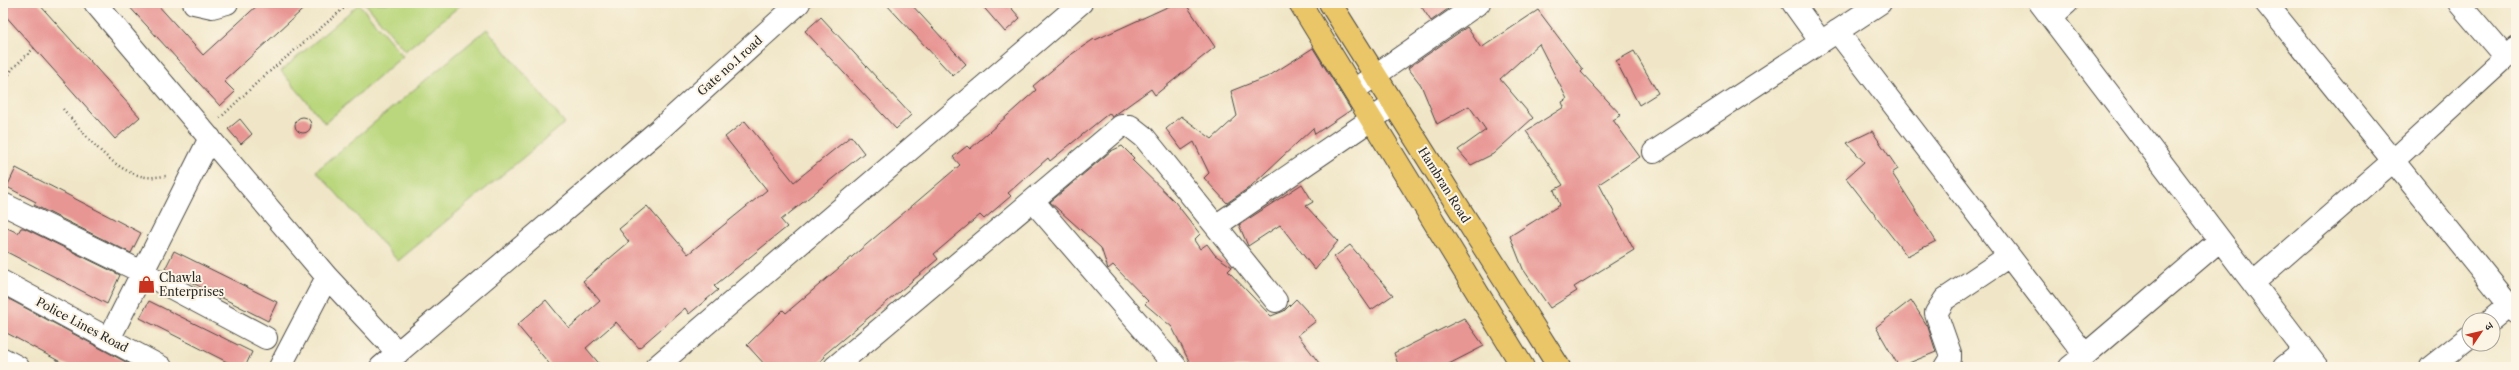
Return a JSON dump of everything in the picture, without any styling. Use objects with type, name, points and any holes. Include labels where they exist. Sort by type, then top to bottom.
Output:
[{"type":"main road","points":[[1300,3],[1522,367]]},
{"type":"main road","name":"Hambran Road","points":[[1330,3],[1559,367]]},
{"type":"street","points":[[95,3],[327,277],[398,353]]},
{"type":"street","points":[[194,3],[212,7],[227,3]]},
{"type":"street","name":"Gate no.1 road","points":[[381,367],[660,129],[799,3]]},
{"type":"street","points":[[656,367],[1081,3]]},
{"type":"street","points":[[1354,90],[1478,3]]},
{"type":"street","points":[[1793,3],[1829,37],[2009,256],[2077,361],[2220,240]]},
{"type":"street","points":[[1654,152],[1880,3]]},
{"type":"street","points":[[2067,3],[2046,10],[2311,359],[2284,367]]},
{"type":"street","points":[[2266,3],[2513,309],[2501,315]]},
{"type":"street","points":[[2253,283],[2393,160],[2511,53],[2460,3]]},
{"type":"street","points":[[1217,226],[1394,104]]},
{"type":"street","points":[[836,367],[1033,201],[1118,127],[1126,125],[1144,137],[1276,301]]},
{"type":"street","points":[[109,339],[210,138]]},
{"type":"street","points":[[1033,201],[1176,367]]},
{"type":"street","points":[[3,204],[142,272],[266,338]]},
{"type":"street","points":[[1945,367],[1950,359],[1950,353],[1936,313],[1939,306],[1945,299],[2009,256]]},
{"type":"street","points":[[280,367],[327,277]]},
{"type":"street","name":"Police Lines Road","points":[[3,282],[162,367]]},
{"type":"street","points":[[2431,367],[2461,343]]},
{"type":"street","points":[[3,359],[18,367]]},
{"type":"path","points":[[210,138],[220,119],[244,95],[350,3]]},
{"type":"path","points":[[3,85],[12,69],[36,47]]},
{"type":"path","points":[[63,109],[98,150],[124,168],[146,177],[191,175]]},
{"type":"green space","points":[[365,3],[463,3],[405,51]]},
{"type":"green space","points":[[359,4],[403,56],[325,123],[281,71]]},
{"type":"green space","points":[[487,29],[565,123],[398,261],[316,171]]},
{"type":"building","points":[[3,3],[38,3],[140,117],[115,139],[3,13]]},
{"type":"building","points":[[126,3],[156,3],[203,55],[260,3],[310,3],[226,79],[225,82],[235,92],[220,106]]},
{"type":"building","points":[[885,3],[910,3],[966,64],[953,76]]},
{"type":"building","points":[[980,3],[1007,3],[1020,18],[1005,32]]},
{"type":"building","points":[[1176,3],[1185,3],[1215,47],[1155,95],[1151,89],[1112,117],[1109,113],[1050,161],[1048,158],[1008,193],[1011,196],[984,219],[980,215],[934,254],[938,259],[824,355],[825,357],[814,367],[767,367],[747,345],[783,310],[786,313],[960,165],[953,157],[967,146],[970,149],[1036,90],[1033,86],[1069,56],[1094,39],[1095,40]]},
{"type":"building","points":[[1419,3],[1445,3],[1448,9],[1431,21]]},
{"type":"building","points":[[1538,10],[1583,70],[1581,72],[1621,115],[1613,120],[1640,157],[1599,184],[1634,250],[1574,287],[1577,291],[1550,308],[1523,269],[1510,236],[1560,205],[1554,190],[1563,185],[1526,131],[1564,107],[1562,102],[1567,99],[1539,44],[1500,79],[1533,118],[1493,154],[1471,165],[1458,150],[1486,130],[1469,106],[1437,124],[1421,85],[1408,68],[1467,27],[1481,48]]},
{"type":"building","points":[[821,17],[911,115],[896,129],[805,31]]},
{"type":"building","points":[[1313,48],[1351,110],[1315,134],[1313,128],[1250,187],[1227,203],[1204,178],[1209,173],[1194,142],[1182,150],[1166,129],[1181,116],[1212,139],[1237,116],[1231,91],[1269,76]]},
{"type":"building","points":[[1634,51],[1658,93],[1639,105],[1616,61]]},
{"type":"building","points":[[303,117],[309,119],[311,125],[309,131],[303,133],[297,131],[295,125],[297,119]]},
{"type":"building","points":[[240,119],[252,134],[241,144],[228,129]]},
{"type":"building","points":[[745,121],[794,182],[851,136],[864,153],[781,220],[787,227],[714,286],[718,290],[689,314],[685,308],[639,348],[616,322],[586,348],[602,367],[552,367],[517,325],[546,300],[569,328],[600,301],[583,281],[629,242],[619,229],[647,206],[688,254],[767,190],[725,137]]},
{"type":"building","points":[[1872,131],[1898,169],[1892,173],[1936,241],[1907,256],[1846,178],[1864,162],[1847,143]]},
{"type":"building","points":[[1122,146],[1134,158],[1132,160],[1175,202],[1200,234],[1194,240],[1200,249],[1207,244],[1215,255],[1232,267],[1228,271],[1271,316],[1284,311],[1296,299],[1316,321],[1298,335],[1322,367],[1192,367],[1172,327],[1145,304],[1148,301],[1113,265],[1108,269],[1101,248],[1050,202],[1111,151]]},
{"type":"building","points":[[16,168],[141,233],[131,253],[34,205],[36,202],[7,187]]},
{"type":"building","points":[[1302,184],[1313,202],[1306,206],[1338,241],[1315,270],[1280,225],[1248,246],[1239,225]]},
{"type":"building","points":[[3,226],[18,233],[21,228],[24,228],[120,275],[107,304],[3,250]]},
{"type":"building","points":[[1350,245],[1393,295],[1371,310],[1334,257]]},
{"type":"building","points":[[174,251],[277,302],[268,321],[165,269]]},
{"type":"building","points":[[3,296],[135,367],[70,367],[3,331]]},
{"type":"building","points":[[1911,300],[1928,327],[1936,352],[1899,367],[1876,327]]},
{"type":"building","points":[[149,301],[252,352],[245,367],[237,367],[140,318]]},
{"type":"building","points":[[1464,318],[1484,346],[1443,367],[1399,367],[1394,353]]},
{"type":"place","name":"Chawla Enterprises","points":[[146,285]]}]
